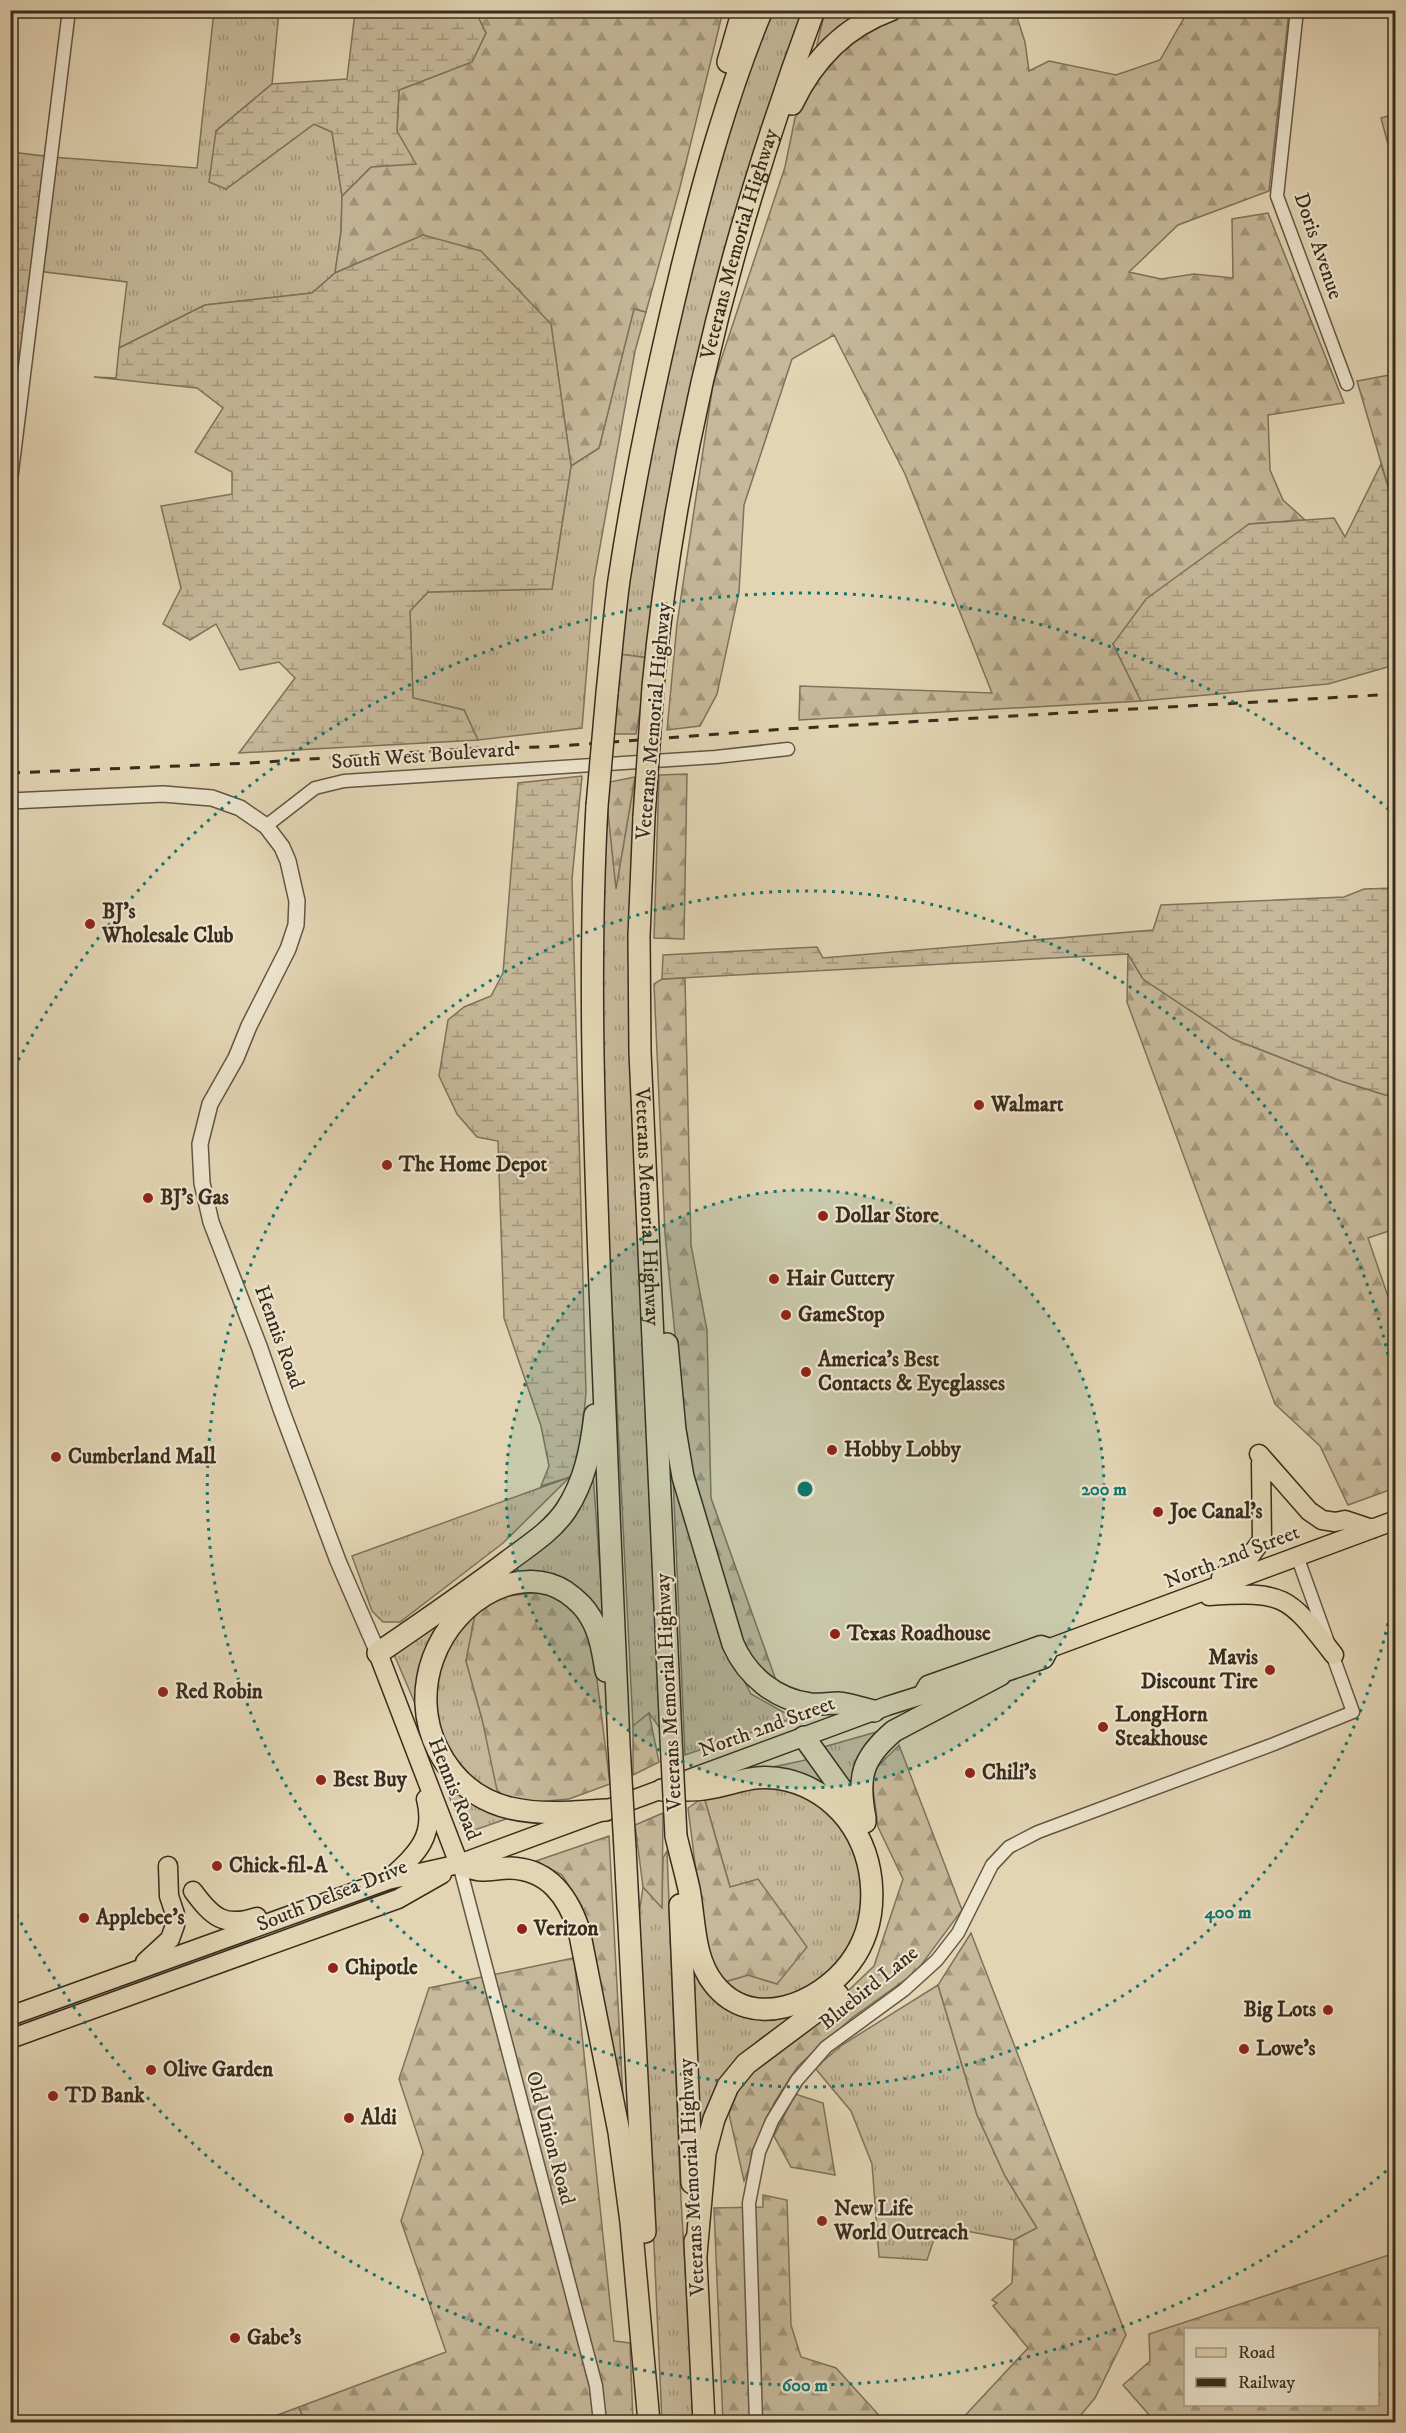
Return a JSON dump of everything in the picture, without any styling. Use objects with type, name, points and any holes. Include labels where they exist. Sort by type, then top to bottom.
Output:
[{"type":"highway","points":[[708,164],[709,130],[742,10]]},
{"type":"highway","points":[[378,1653],[462,1596],[557,1521],[579,1486],[592,1445],[597,1404],[597,1207],[592,927],[597,806],[619,582],[660,355],[708,164],[741,60],[762,10]]},
{"type":"highway","name":"Veterans Memorial Highway","points":[[704,2422],[642,1093],[639,957],[644,817],[654,687],[673,540],[694,424],[748,207],[770,135],[814,10]]},
{"type":"highway","points":[[748,207],[785,119],[814,66],[844,35],[866,21],[891,10]]},
{"type":"highway","points":[[642,1093],[678,1452],[688,1498],[733,1644],[741,1661],[751,1673],[769,1688],[783,1695],[813,1704],[838,1703],[874,1711]]},
{"type":"highway","points":[[597,1207],[618,1745],[655,2422]]},
{"type":"highway","points":[[606,1810],[568,1813],[513,1810],[489,1802],[464,1785],[443,1759],[435,1744],[426,1716],[428,1675],[436,1648],[454,1620],[476,1600],[490,1592],[509,1584],[527,1581],[561,1589],[586,1610],[597,1632],[618,1745]]},
{"type":"highway","points":[[866,1825],[860,1792],[869,1756],[881,1742],[894,1731],[1000,1675]]},
{"type":"highway","points":[[696,2255],[705,2153],[714,2119],[728,2086],[746,2064],[852,1982],[873,1949],[884,1905],[882,1865],[875,1841],[804,1737]]},
{"type":"highway","points":[[662,1790],[703,1789],[747,1778],[774,1778],[802,1785],[830,1801],[853,1827],[867,1856],[870,1872],[872,1890],[868,1925],[851,1962],[828,1985],[793,2005],[779,2009],[756,2009],[730,1998],[714,1984],[702,1964],[689,1890],[676,1836]]},
{"type":"highway","points":[[459,1864],[480,1870],[511,1868],[533,1872],[557,1888],[572,1909],[579,1930],[619,2132],[632,2233],[649,2422]]},
{"type":"main road","points":[[1192,1597],[1247,1560],[1262,1540],[1260,1459],[1310,1511],[1322,1520],[1335,1522],[1345,1520],[1372,1529]]},
{"type":"main road","name":"North 2nd Street","points":[[922,1695],[928,1685],[1005,1656],[1041,1645],[1050,1648],[1395,1520]]},
{"type":"main road","points":[[1192,1597],[1255,1593],[1286,1601],[1301,1614],[1334,1655]]},
{"type":"main road","name":"North 2nd Street","points":[[459,1864],[874,1711],[922,1695],[932,1697],[1044,1659],[1050,1648]]},
{"type":"main road","name":"Hennis Road","points":[[378,1653],[459,1864]]},
{"type":"main road","points":[[388,1880],[419,1849],[428,1834],[428,1808],[416,1772],[416,1756]]},
{"type":"main road","name":"South Delsea Drive","points":[[10,2016],[388,1880],[459,1864]]},
{"type":"main road","name":"South Delsea Drive","points":[[10,2039],[398,1899],[459,1864]]},
{"type":"main road","points":[[134,1971],[161,1949],[170,1939],[175,1926],[175,1914],[169,1896],[168,1866]]},
{"type":"main road","points":[[194,1891],[209,1912],[223,1920],[238,1922],[312,1898],[330,1901]]},
{"type":"main road","points":[[10,2006],[16,2004],[33,2008]]},
{"type":"street","points":[[10,488],[69,10]]},
{"type":"street","name":"Doris Avenue","points":[[1297,10],[1277,196],[1347,384]]},
{"type":"street","name":"South West Boulevard","points":[[266,826],[315,788],[344,781],[716,757],[788,749]]},
{"type":"street","points":[[10,801],[163,794],[195,795],[225,802],[249,813],[266,826]]},
{"type":"street","name":"Hennis Road","points":[[266,826],[282,847],[293,874],[297,901],[296,925],[288,949],[249,1026],[236,1058],[210,1104],[200,1144],[202,1183],[211,1222],[281,1409],[338,1561],[378,1653]]},
{"type":"street","points":[[1297,1556],[1334,1655]]},
{"type":"street","name":"Bluebird Lane","points":[[756,2422],[748,2203],[754,2170],[767,2132],[780,2106],[806,2069],[839,2036],[904,1990],[936,1960],[958,1933],[992,1866],[1009,1847],[1046,1829],[1353,1712],[1334,1655]]},
{"type":"street","name":"Old Union Road","points":[[459,1864],[596,2386],[600,2422]]},
{"type":"green space","points":[[214,11],[279,11],[272,84],[216,131],[226,189],[314,124],[332,132],[342,196],[341,232],[335,273],[312,293],[205,305],[119,348],[127,282],[37,271],[52,157],[197,168]]},
{"type":"green space","points":[[352,11],[475,11],[486,33],[472,62],[399,90],[397,131],[416,164],[371,167],[342,196],[332,132],[314,124],[226,189],[209,182],[216,131],[272,84],[347,79],[355,12]]},
{"type":"green space","points":[[475,11],[723,11],[680,187],[646,312],[634,309],[599,448],[571,466],[551,325],[423,235],[335,273],[341,232],[342,196],[371,167],[397,131],[399,90],[472,62],[486,33]]},
{"type":"green space","points":[[772,11],[808,11],[750,169],[649,658],[619,654],[618,640],[671,333],[745,73]]},
{"type":"green space","points":[[825,11],[864,11],[843,23],[816,49]]},
{"type":"green space","points":[[922,11],[1015,11],[1025,42],[1029,71],[1049,61],[1116,75],[1160,60],[1188,11],[1289,11],[1269,191],[1178,225],[1129,272],[1161,279],[1194,274],[1233,278],[1232,219],[1268,213],[1344,403],[1268,415],[1270,470],[1283,500],[1305,520],[1249,524],[1113,644],[1141,701],[799,720],[800,686],[992,693],[905,474],[834,335],[792,359],[744,505],[739,592],[717,694],[700,726],[667,730],[677,624],[713,384],[785,167],[795,118],[829,58],[882,22]]},
{"type":"green space","points":[[1396,114],[1395,170],[1381,118]]},
{"type":"green space","points":[[11,152],[52,157],[26,360],[11,359]]},
{"type":"green space","points":[[423,235],[481,251],[551,324],[571,466],[552,589],[428,592],[410,611],[413,698],[464,710],[478,740],[239,753],[295,678],[279,662],[240,670],[216,624],[190,640],[163,624],[181,588],[161,506],[232,494],[232,472],[195,452],[223,408],[197,388],[94,377],[116,378],[119,348],[205,305],[312,293],[335,273]]},
{"type":"green space","points":[[634,308],[646,312],[635,351],[594,580],[582,728],[478,740],[464,710],[413,698],[410,611],[428,592],[552,589],[571,466],[599,448]]},
{"type":"green space","points":[[1395,374],[1396,491],[1390,493],[1357,381]]},
{"type":"green space","points":[[1381,464],[1390,493],[1395,491],[1395,665],[1328,684],[1141,701],[1113,644],[1146,599],[1249,524],[1334,518],[1345,537]]},
{"type":"green space","points":[[619,654],[649,658],[636,734],[611,734]]},
{"type":"green space","points":[[687,774],[684,939],[654,938],[659,775]]},
{"type":"green space","points":[[582,776],[572,879],[586,1393],[579,1461],[570,1477],[541,1486],[549,1466],[541,1426],[504,1318],[498,1141],[477,1137],[457,1114],[439,1076],[448,1020],[464,1007],[491,996],[503,973],[518,783]]},
{"type":"green space","points":[[635,777],[629,994],[662,1731],[649,1713],[633,1726],[605,1166],[600,868],[605,783],[616,886]]},
{"type":"green space","points":[[635,777],[616,889],[605,783]]},
{"type":"green space","points":[[1395,888],[1395,1098],[1341,1081],[1233,1039],[1143,979],[1128,954],[662,979],[663,955],[817,947],[823,958],[1153,930],[1161,905],[1344,897],[1364,889]]},
{"type":"green space","points":[[1128,954],[1143,979],[1233,1039],[1341,1081],[1395,1098],[1395,1229],[1368,1238],[1395,1317],[1395,1488],[1348,1505],[1320,1446],[1275,1404],[1127,1002]]},
{"type":"green space","points":[[685,978],[691,1245],[707,1330],[711,1498],[778,1686],[749,1659],[725,1596],[688,1465],[665,1234],[654,984],[662,979]]},
{"type":"green space","points":[[593,1474],[604,1626],[588,1602],[491,1581]]},
{"type":"green space","points":[[570,1477],[503,1543],[400,1622],[383,1622],[372,1611],[352,1556]]},
{"type":"green space","points":[[673,1477],[717,1626],[751,1694],[794,1718],[685,1755]]},
{"type":"green space","points":[[542,1592],[569,1601],[591,1632],[610,1784],[569,1799],[513,1804],[497,1790],[482,1719],[466,1661],[476,1610],[508,1596]]},
{"type":"green space","points":[[476,1610],[466,1661],[482,1719],[513,1804],[485,1791],[453,1765],[434,1724],[434,1662]]},
{"type":"green space","points":[[448,1615],[421,1664],[420,1715],[393,1652]]},
{"type":"green space","points":[[649,1713],[659,1762],[633,1775],[633,1726]]},
{"type":"green space","points":[[880,1731],[852,1789],[820,1748]]},
{"type":"green space","points":[[899,1745],[962,1910],[916,1972],[853,2017],[798,2066],[774,2103],[744,2181],[729,2114],[735,2087],[766,2058],[829,2009],[874,1966],[903,1879],[878,1827],[871,1773]]},
{"type":"green space","points":[[810,1759],[840,1798],[763,1769]]},
{"type":"green space","points":[[442,1779],[509,1818],[472,1831],[461,1825]]},
{"type":"green space","points":[[766,1781],[808,1796],[843,1823],[860,1859],[867,1900],[852,1941],[825,1978],[789,2000],[754,1999],[721,1983],[748,1975],[777,1984],[730,1887],[704,1797]]},
{"type":"green space","points":[[704,1797],[730,1887],[758,1879],[807,1947],[777,1984],[748,1975],[721,1983],[707,1958],[688,1808]]},
{"type":"green space","points":[[663,1813],[662,1908],[643,1887],[635,1825]]},
{"type":"green space","points":[[609,1836],[623,2098],[582,1906],[562,1875],[536,1861]]},
{"type":"green space","points":[[667,1851],[680,2182],[694,2422],[662,2422],[639,1915],[643,1887],[662,1907],[663,1858]]},
{"type":"green space","points":[[971,1933],[1126,2335],[1095,2398],[1075,2422],[959,2422],[1028,2348],[993,2306],[997,2303],[992,2300],[1012,2283],[1014,2240],[1037,2228],[1005,2176],[977,2115],[938,1985]]},
{"type":"green space","points":[[574,1958],[614,2341],[630,2343],[633,2422],[305,2422],[299,2407],[446,2352],[401,2221],[423,2152],[399,2079],[429,1988]]},
{"type":"green space","points":[[690,1965],[742,2014],[798,2015],[760,2039],[721,2078],[697,2146]]},
{"type":"green space","points":[[938,1985],[977,2115],[1005,2176],[1037,2228],[1014,2240],[961,2230],[936,2233],[927,2260],[879,2257],[872,2164],[851,2111],[815,2068],[842,2045]]},
{"type":"green space","points":[[795,2094],[823,2103],[835,2175],[791,2167],[774,2136]]},
{"type":"green space","points":[[763,2195],[787,2200],[791,2325],[801,2357],[836,2368],[885,2422],[723,2422],[714,2208],[763,2207]]},
{"type":"green space","points":[[1395,2253],[1395,2422],[1117,2422],[1151,2417],[1123,2385],[1150,2361],[1149,2334]]},
{"type":"green space","points":[[299,2407],[305,2422],[259,2422]]},
{"type":"railway","points":[[10,773],[249,763],[480,748],[547,747],[785,729],[1396,694]]},
{"type":"place","name":"BJ's Wholesale Club","points":[[90,924]]},
{"type":"place","name":"Walmart","points":[[979,1105]]},
{"type":"place","name":"The Home Depot","points":[[387,1165]]},
{"type":"place","name":"BJ's Gas","points":[[148,1198]]},
{"type":"place","name":"Dollar Store","points":[[823,1216]]},
{"type":"place","name":"Hair Cuttery","points":[[774,1279]]},
{"type":"place","name":"GameStop","points":[[786,1315]]},
{"type":"place","name":"America's Best Contacts & Eyeglasses","points":[[806,1372]]},
{"type":"place","name":"Hobby Lobby","points":[[832,1450]]},
{"type":"place","name":"Cumberland Mall","points":[[56,1457]]},
{"type":"place","name":"Joe Canal's","points":[[1158,1512]]},
{"type":"place","name":"Texas Roadhouse","points":[[835,1634]]},
{"type":"place","name":"Mavis Discount Tire","points":[[1270,1670]]},
{"type":"place","name":"Red Robin","points":[[163,1692]]},
{"type":"place","name":"LongHorn Steakhouse","points":[[1103,1727]]},
{"type":"place","name":"Chili's","points":[[970,1773]]},
{"type":"place","name":"Best Buy","points":[[321,1780]]},
{"type":"place","name":"Chick-fil-A","points":[[217,1866]]},
{"type":"place","name":"Applebee's","points":[[84,1918]]},
{"type":"place","name":"Verizon","points":[[522,1929]]},
{"type":"place","name":"Chipotle","points":[[333,1968]]},
{"type":"place","name":"Big Lots","points":[[1328,2010]]},
{"type":"place","name":"Lowe's","points":[[1244,2049]]},
{"type":"place","name":"Olive Garden","points":[[151,2070]]},
{"type":"place","name":"TD Bank","points":[[53,2096]]},
{"type":"place","name":"Aldi","points":[[349,2118]]},
{"type":"place","name":"New Life World Outreach","points":[[822,2221]]},
{"type":"place","name":"Gabe's","points":[[235,2338]]}]
